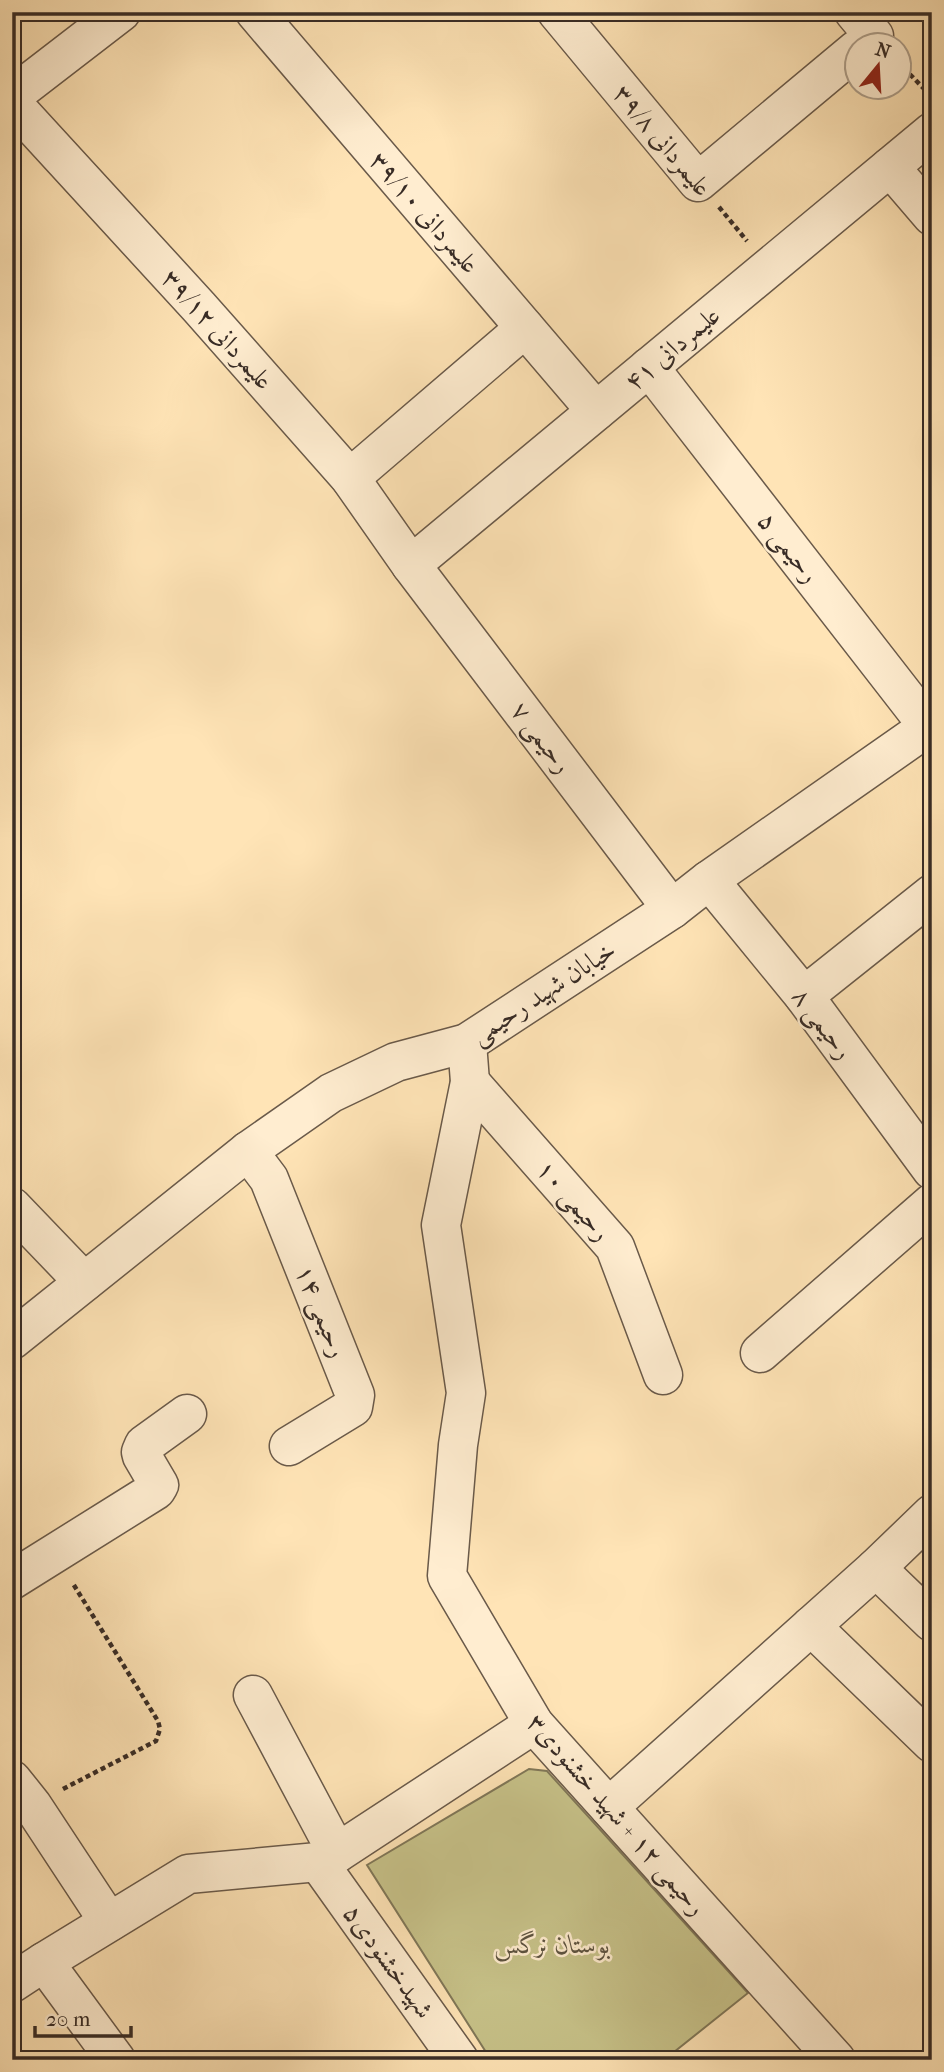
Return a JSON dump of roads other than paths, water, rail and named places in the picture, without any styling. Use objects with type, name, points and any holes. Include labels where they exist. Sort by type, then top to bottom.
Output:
[{"type":"street","points":[[12,96],[121,12]]},
{"type":"street","name":"علیمردانی ۳۹/۱۰","points":[[255,12],[596,411]]},
{"type":"street","name":"علیمردانی ۳۹/۸","points":[[557,12],[698,182],[842,63]]},
{"type":"street","name":"علیمردانی ۳۹/۱۲","points":[[12,103],[190,297],[350,478],[411,565]]},
{"type":"street","name":"علیمردانی ۴۱","points":[[411,565],[932,132]]},
{"type":"street","points":[[890,167],[932,216]]},
{"type":"street","points":[[350,478],[525,328]]},
{"type":"street","name":"رحیمی ۵","points":[[649,367],[930,725]]},
{"type":"street","name":"رحیمی ۷","points":[[411,565],[672,909]]},
{"type":"street","name":"خیابان شهید رحیمی","points":[[12,1340],[248,1151],[331,1093],[396,1062],[467,1043],[672,909],[709,880],[930,725]]},
{"type":"street","name":"رحیمی ۸","points":[[709,880],[804,996],[932,1170]]},
{"type":"street","points":[[804,996],[932,894]]},
{"type":"street","name":"رحیمی ۱۲ + شهید خشنودی۳","points":[[467,1043],[470,1083],[441,1225],[467,1394],[458,1445],[447,1576],[534,1724],[836,2060]]},
{"type":"street","name":"رحیمی ۱۰","points":[[470,1083],[615,1247],[663,1375]]},
{"type":"street","name":"رحیمی ۱۴","points":[[248,1151],[269,1179],[355,1395],[353,1408],[289,1446]]},
{"type":"street","points":[[760,1353],[932,1203]]},
{"type":"street","points":[[12,1207],[83,1283]]},
{"type":"street","points":[[12,1580],[156,1490],[159,1485],[141,1452],[144,1446],[187,1414]]},
{"type":"street","points":[[609,1807],[876,1568],[932,1514]]},
{"type":"street","points":[[876,1568],[932,1622]]},
{"type":"street","points":[[811,1626],[932,1743]]},
{"type":"street","name":"شهیدخشنودی۵","points":[[253,1695],[327,1858],[459,2060]]},
{"type":"street","points":[[116,2060],[24,1966],[110,1922],[188,1874],[327,1858],[534,1724]]},
{"type":"street","points":[[22,1792],[110,1922]]},
{"type":"park label","name":"بوستان نرگس","points":[[552,1944]]}]
